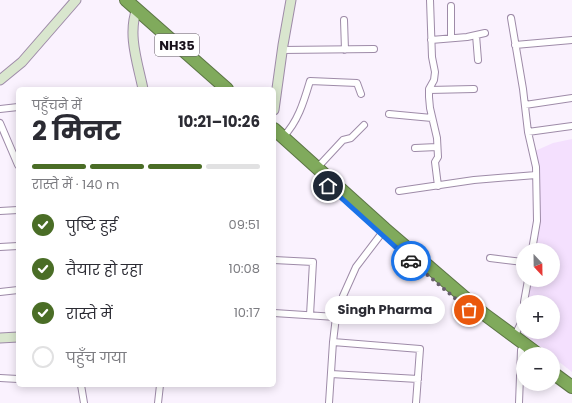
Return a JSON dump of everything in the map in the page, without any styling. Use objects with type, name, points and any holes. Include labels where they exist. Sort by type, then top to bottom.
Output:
[{"type":"highway","name":"NH35","points":[[116,0],[135,12],[226,87]]},
{"type":"highway","name":"NH35","points":[[126,0],[135,12],[215,87]]},
{"type":"highway","points":[[277,135],[317,168],[383,232],[484,314],[528,347]]},
{"type":"highway","points":[[277,135],[447,292],[518,347]]},
{"type":"highway","points":[[560,370],[572,378]]},
{"type":"highway","points":[[560,378],[572,387]]},
{"type":"street","points":[[0,80],[22,62],[76,0]]},
{"type":"street","points":[[276,95],[291,0]]},
{"type":"street","points":[[430,0],[432,57],[435,72],[434,80],[429,90],[430,108],[437,138],[438,157],[435,162],[438,186]]},
{"type":"street","points":[[451,6],[451,38]]},
{"type":"street","points":[[135,12],[132,28],[143,87]]},
{"type":"street","points":[[511,18],[528,132],[536,167],[537,221],[533,243]]},
{"type":"street","points":[[344,20],[344,50]]},
{"type":"street","points":[[431,40],[485,33]]},
{"type":"street","points":[[476,35],[478,60]]},
{"type":"street","points":[[515,45],[572,40]]},
{"type":"street","points":[[282,50],[374,49]]},
{"type":"street","points":[[277,135],[290,130],[301,110],[310,81],[357,83],[361,94]]},
{"type":"street","points":[[429,90],[474,89]]},
{"type":"street","points":[[525,105],[572,98]]},
{"type":"street","points":[[0,109],[16,106]]},
{"type":"street","points":[[389,114],[432,118]]},
{"type":"street","points":[[0,123],[16,160]]},
{"type":"street","points":[[317,168],[343,140],[351,138],[364,125]]},
{"type":"street","points":[[528,132],[572,126]]},
{"type":"street","points":[[415,148],[437,147]]},
{"type":"street","points":[[399,191],[482,179],[536,175]]},
{"type":"street","points":[[0,211],[16,210]]},
{"type":"street","points":[[329,403],[336,317],[343,296],[356,267],[383,232]]},
{"type":"street","points":[[0,247],[16,246]]},
{"type":"street","points":[[490,258],[516,261]]},
{"type":"street","points":[[276,260],[313,262],[310,315]]},
{"type":"street","points":[[0,292],[16,290]]},
{"type":"street","points":[[276,313],[336,317]]},
{"type":"street","points":[[514,337],[516,333]]},
{"type":"street","points":[[0,338],[16,337]]},
{"type":"street","points":[[333,342],[420,349],[416,403]]},
{"type":"street","points":[[331,374],[418,379]]},
{"type":"street","points":[[0,378],[16,379]]},
{"type":"street","points":[[81,387],[84,403]]},
{"type":"street","points":[[158,403],[160,387]]},
{"type":"street","points":[[519,403],[520,391]]},
{"type":"shaded area","points":[[572,139],[572,372],[560,363],[560,347],[541,347],[530,339],[560,339],[560,295],[527,295],[529,287],[560,287],[560,243],[536,243],[539,222],[540,167],[535,151],[553,143]]},
{"type":"way so far","points":[[411,261],[469,310]]},
{"type":"place","name":"Singh Pharma","points":[[469,310]]},
{"type":"route","points":[[328,186],[411,261]]}]
